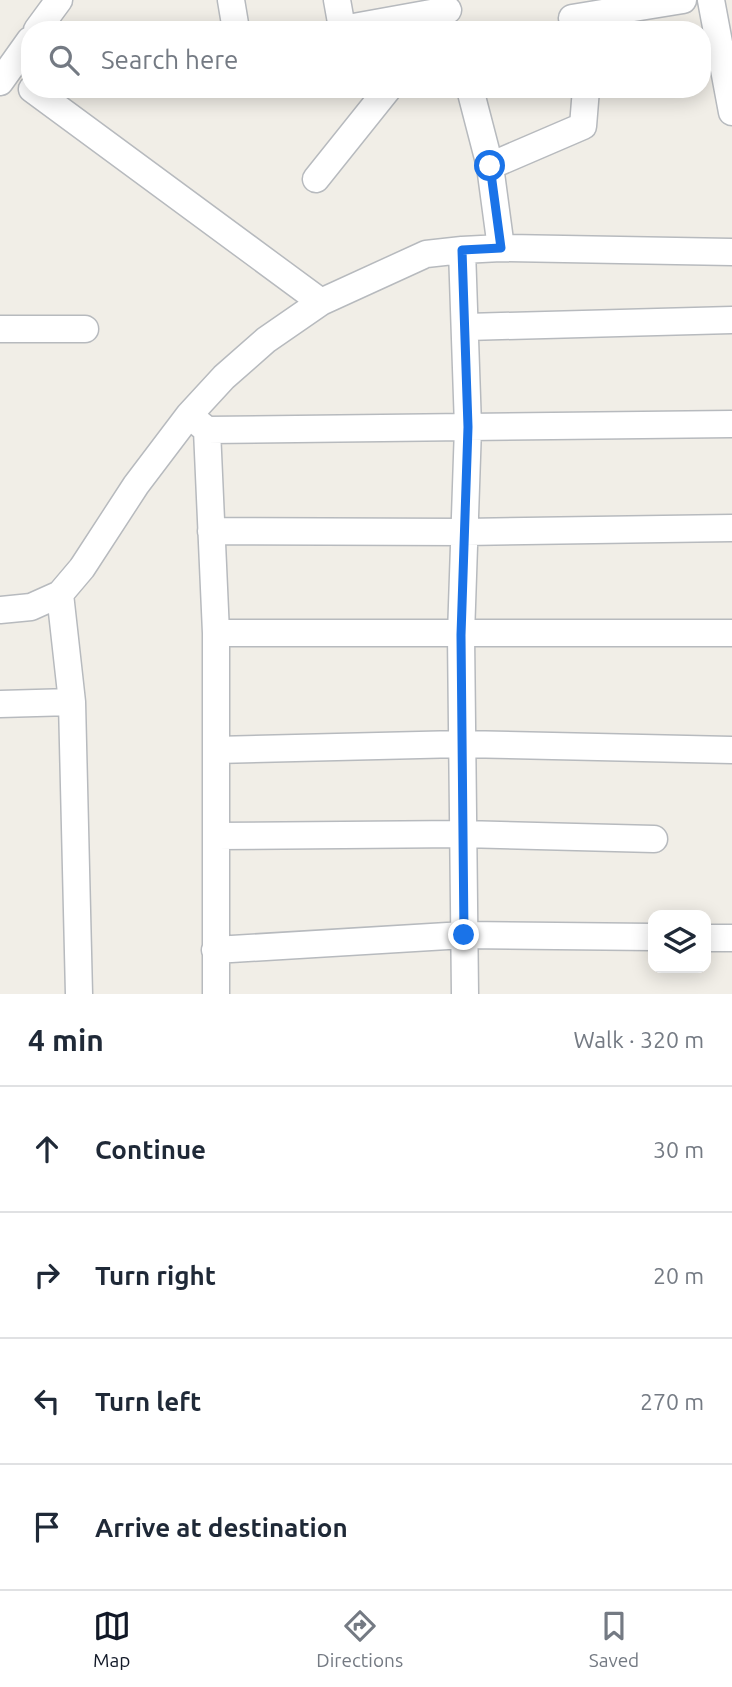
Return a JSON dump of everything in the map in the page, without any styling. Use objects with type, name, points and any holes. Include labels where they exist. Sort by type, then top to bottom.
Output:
[{"type":"street","points":[[44,21],[59,0]]},
{"type":"street","points":[[231,0],[234,21]]},
{"type":"street","points":[[337,0],[338,21]]},
{"type":"street","points":[[571,16],[683,0]]},
{"type":"street","points":[[711,0],[732,112]]},
{"type":"street","points":[[405,21],[438,17]]},
{"type":"street","points":[[21,52],[4,76],[21,84]]},
{"type":"street","points":[[43,98],[321,302]]},
{"type":"street","points":[[316,179],[381,98]]},
{"type":"street","points":[[472,98],[490,166],[501,248]]},
{"type":"street","points":[[490,166],[583,126],[585,98]]},
{"type":"street","points":[[0,610],[31,607],[60,594],[82,568],[136,485],[198,422],[224,377],[266,340],[321,302],[426,254],[501,248],[732,252]]},
{"type":"street","points":[[462,250],[467,327],[468,427],[461,635],[465,994]]},
{"type":"street","points":[[467,327],[732,320]]},
{"type":"street","points":[[0,329],[85,329]]},
{"type":"street","points":[[198,422],[468,427],[732,424]]},
{"type":"street","points":[[198,422],[211,531],[216,634],[216,994]]},
{"type":"street","points":[[211,531],[466,532],[732,528]]},
{"type":"street","points":[[60,594],[72,702],[79,994]]},
{"type":"street","points":[[216,634],[732,633]]},
{"type":"street","points":[[0,704],[72,702]]},
{"type":"street","points":[[216,750],[461,744],[732,750]]},
{"type":"street","points":[[216,836],[462,834],[654,839]]},
{"type":"street","points":[[215,950],[464,935],[648,937]]},
{"type":"street","points":[[711,938],[732,938]]},
{"type":"route","points":[[464,935],[461,635],[468,427],[467,327],[462,250],[501,248],[490,166]]}]
